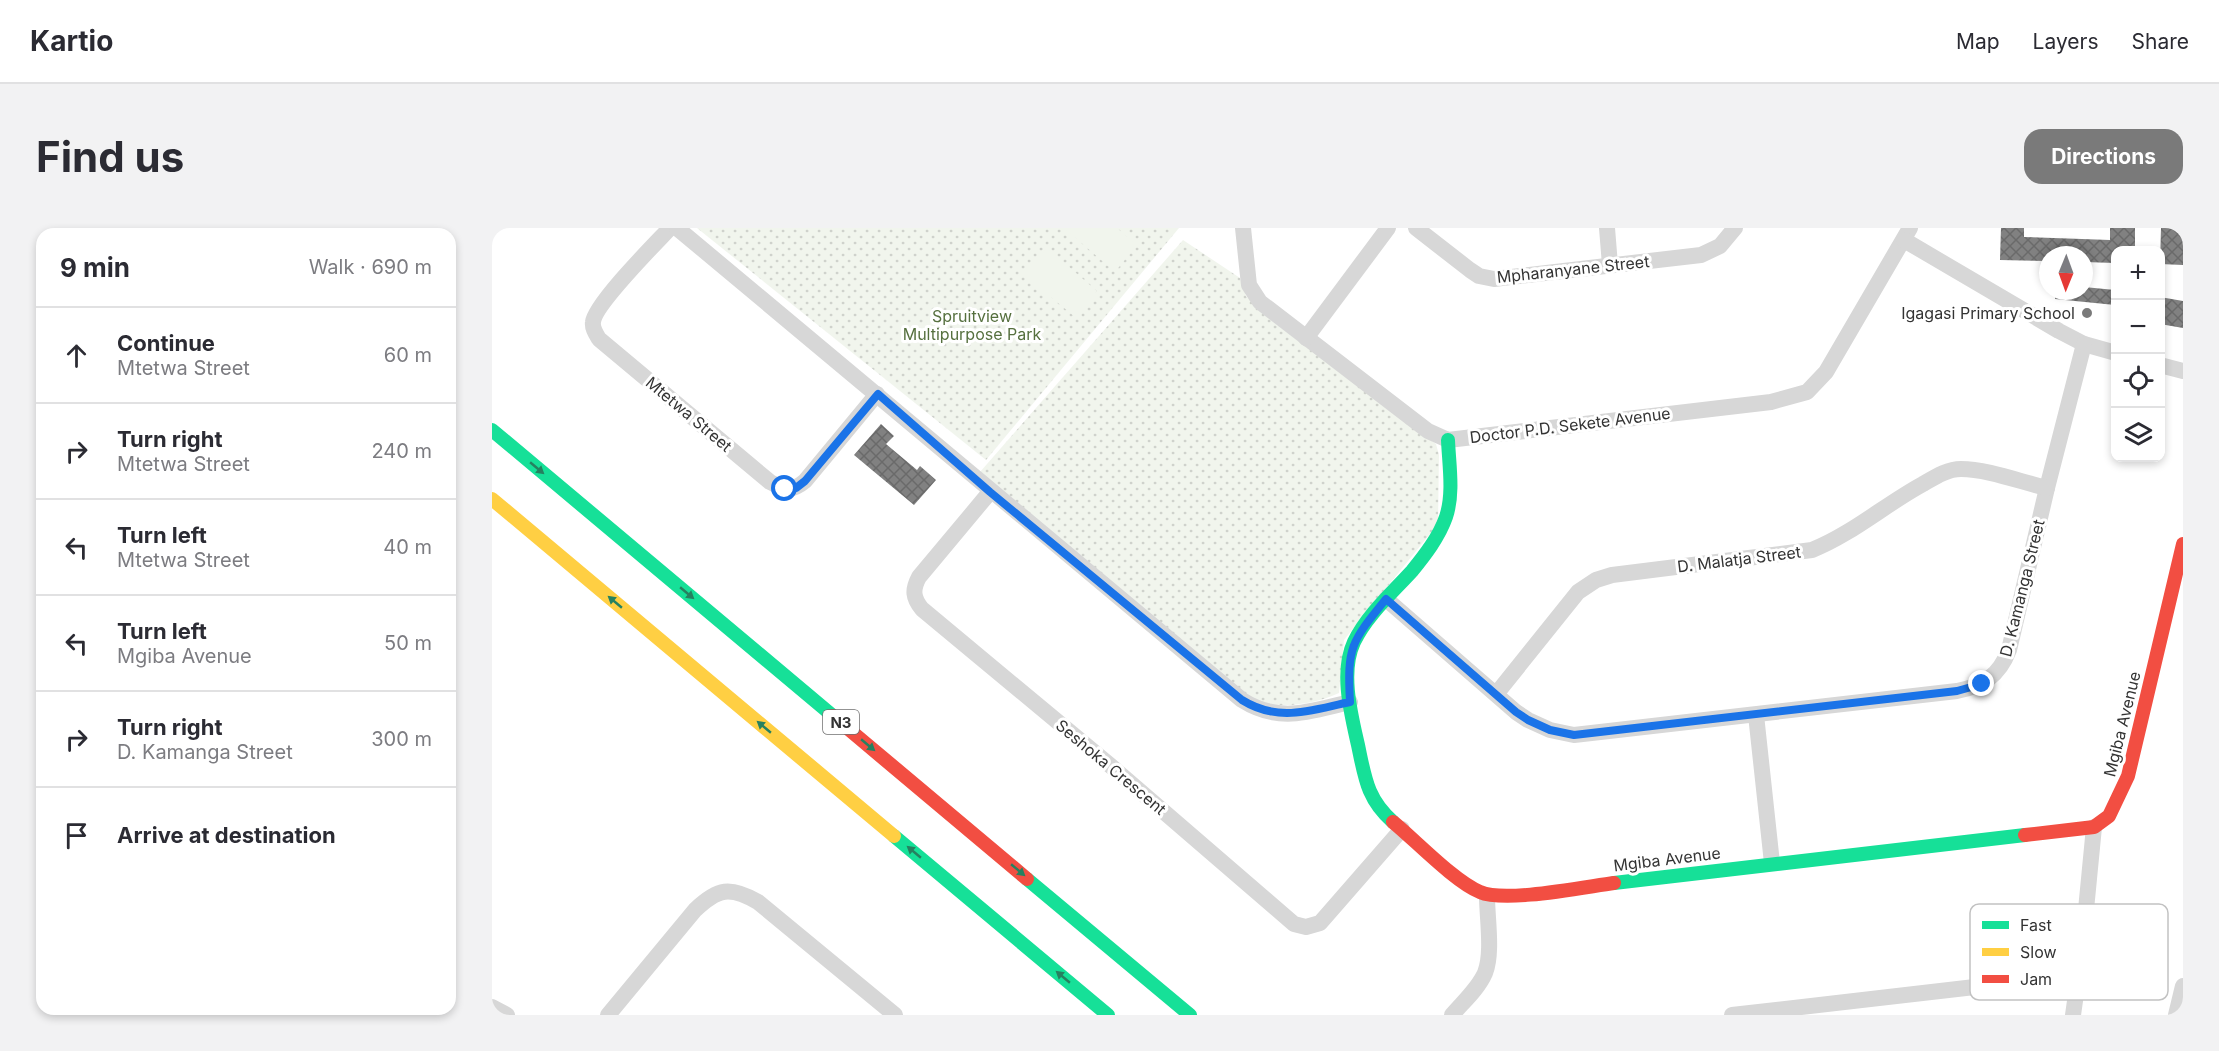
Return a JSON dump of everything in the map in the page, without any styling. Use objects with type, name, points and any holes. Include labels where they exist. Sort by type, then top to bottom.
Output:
[{"type":"main road","name":"N3","points":[[492,430],[1190,1015]]},
{"type":"main road","points":[[1448,440],[1450,499],[1442,530],[1354,642],[1348,669],[1350,702],[1368,787],[1373,800],[1381,811],[1460,880],[1471,889],[1487,896]]},
{"type":"main road","points":[[492,499],[1108,1015]]},
{"type":"main road","name":"Mgiba Avenue","points":[[1487,896],[1519,896],[1772,863],[2094,827],[2109,816],[2128,776],[2183,544]]},
{"type":"street","name":"Mtetwa Street","points":[[670,228],[601,305],[593,322],[594,331],[599,339],[770,482],[785,489],[796,488],[814,472],[878,394]]},
{"type":"street","points":[[677,228],[878,394],[990,492],[1242,700],[1265,712],[1292,714],[1350,702]]},
{"type":"street","name":"Doctor P.D. Sekete Avenue","points":[[1243,228],[1247,271],[1254,293],[1268,310],[1428,431],[1448,440],[1771,402],[1808,392],[1826,372],[1907,234]]},
{"type":"street","points":[[1306,338],[1388,228]]},
{"type":"street","name":"Mpharanyane Street","points":[[1416,228],[1470,270],[1487,278],[1507,278],[1701,255],[1720,246],[1736,228]]},
{"type":"street","points":[[1607,228],[1610,264]]},
{"type":"street","points":[[1907,234],[2030,315],[2084,344],[2111,352]]},
{"type":"street","name":"D. Kamanga Street","points":[[1386,599],[1528,720],[1550,730],[1574,735],[1957,691],[1982,684],[1991,678],[2004,662],[2009,650],[2084,344]]},
{"type":"street","points":[[2165,366],[2183,371]]},
{"type":"street","name":"D. Malatja Street","points":[[1497,693],[1578,592],[1596,580],[1612,575],[1812,550],[1831,541],[1906,493],[1952,470],[1970,470],[2047,488]]},
{"type":"street","name":"Seshoka Crescent","points":[[990,492],[919,577],[913,593],[916,602],[1294,924],[1306,927],[1320,922],[1402,829]]},
{"type":"street","points":[[1756,715],[1772,863]]},
{"type":"street","points":[[2087,904],[2094,827]]},
{"type":"street","points":[[608,1015],[695,910],[707,899],[725,891],[742,893],[758,902],[895,1015]]},
{"type":"street","points":[[1452,1015],[1478,985],[1486,971],[1487,896]]},
{"type":"street","points":[[2176,1015],[2183,986]]},
{"type":"street","points":[[1732,1015],[1970,988]]},
{"type":"street","points":[[2073,1015],[2074,1000]]},
{"type":"street","points":[[492,1007],[507,1015]]},
{"type":"green space","name":"Spruitview Multipurpose Park","points":[[697,228],[1179,228],[986,460]]},
{"type":"green space","points":[[1064,228],[1117,228],[1137,245],[1115,272]]},
{"type":"green space","points":[[1183,240],[1240,278],[1246,296],[1272,321],[1436,444],[1439,455],[1438,524],[1344,640],[1339,693],[1318,700],[1286,705],[1254,701],[980,472]]},
{"type":"green space","points":[[1047,248],[1097,291],[1075,317],[1024,275]]},
{"type":"building","points":[[2001,228],[2024,228],[2024,237],[2110,240],[2110,228],[2135,228],[2135,246],[2111,246],[2111,263],[2093,262],[2093,246],[2039,246],[2039,261],[2000,260]]},
{"type":"building","points":[[2161,228],[2183,228],[2183,265],[2165,264],[2165,246],[2160,246]]},
{"type":"building","points":[[2093,288],[2111,290],[2111,305],[2065,300],[2093,300]]},
{"type":"building","points":[[2165,298],[2183,301],[2183,328],[2165,325]]},
{"type":"building","points":[[881,424],[894,436],[886,444],[917,470],[920,466],[936,480],[914,505],[854,455]]},
{"type":"traffic: fast","points":[[492,430],[833,716]]},
{"type":"traffic: fast","points":[[1393,822],[1372,796],[1365,778],[1350,707],[1348,666],[1359,632],[1417,565],[1440,532],[1446,517],[1450,489],[1448,440]]},
{"type":"traffic: fast","points":[[1614,883],[2025,835]]},
{"type":"traffic: fast","points":[[894,836],[1108,1015]]},
{"type":"traffic: fast","points":[[1027,879],[1190,1015]]},
{"type":"traffic: slow","points":[[492,499],[894,836]]},
{"type":"traffic: jam","points":[[2025,835],[2094,827],[2109,816],[2128,776],[2183,544]]},
{"type":"traffic: jam","points":[[833,716],[1027,879]]},
{"type":"traffic: jam","points":[[1393,822],[1447,870],[1480,892],[1492,895],[1525,895],[1614,883]]},
{"type":"place","name":"Igagasi Primary School","points":[[2087,313]]},
{"type":"route","points":[[785,489],[796,488],[814,472],[878,394],[990,492],[1242,700],[1252,707],[1277,714],[1292,714],[1350,702],[1348,669],[1354,642],[1386,599],[1497,693],[1516,712],[1538,725],[1562,734],[1591,734],[1756,715],[1957,691],[1982,684]]}]
